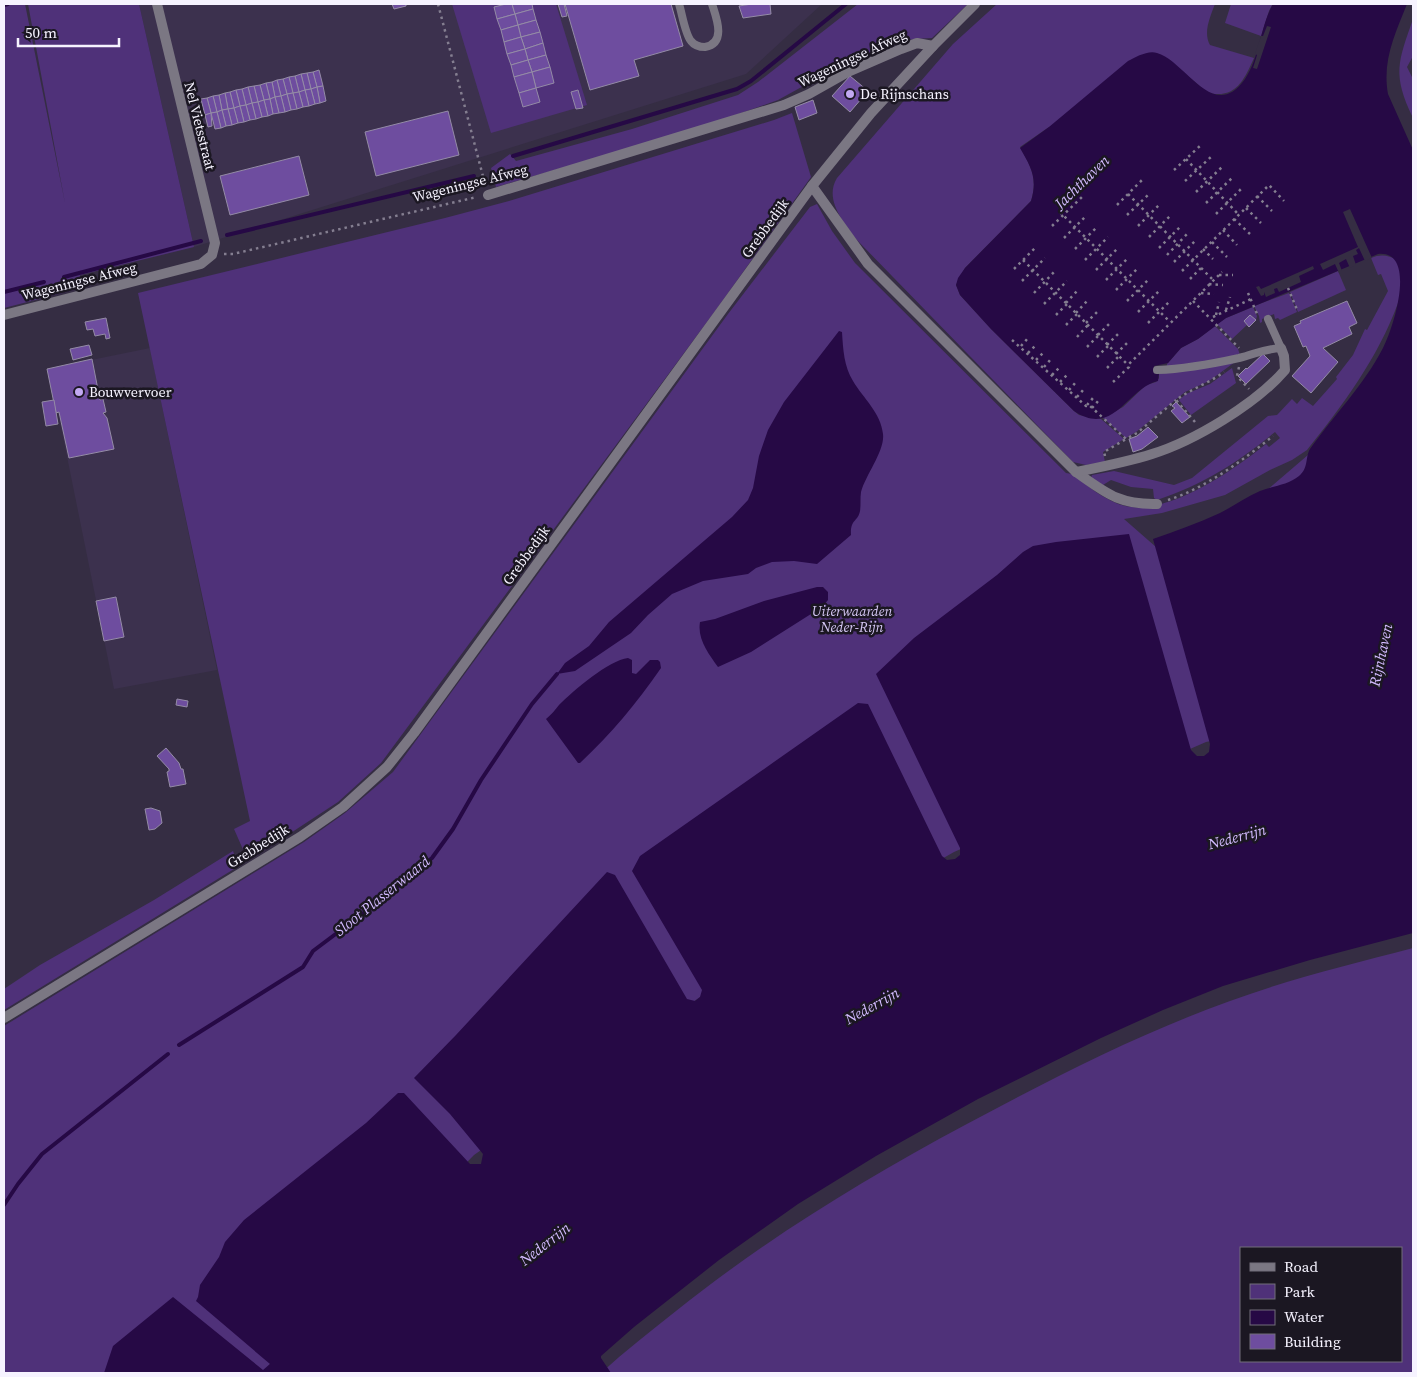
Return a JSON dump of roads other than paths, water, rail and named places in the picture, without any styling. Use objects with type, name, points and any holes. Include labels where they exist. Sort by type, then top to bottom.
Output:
[{"type":"street","name":"Nel Vietsstraat","points":[[157,4],[215,243],[212,255]]},
{"type":"street","name":"Grebbedijk","points":[[4,1018],[300,836],[343,807],[387,766],[414,733],[812,186],[871,113],[975,4]]},
{"type":"street","name":"Wageningse Afweg","points":[[488,195],[784,104],[809,94],[848,72],[917,43],[933,46]]},
{"type":"street","points":[[812,186],[868,264],[1076,472],[1112,497],[1133,503],[1156,504]]},
{"type":"street","name":"Wageningse Afweg","points":[[4,315],[201,264],[212,255]]},
{"type":"street","points":[[1076,472],[1152,454],[1201,432],[1238,410],[1274,383],[1285,370],[1284,356],[1281,348]]},
{"type":"lane","points":[[679,4],[690,40],[696,46],[704,47],[713,43],[718,36],[718,27],[712,4]]},
{"type":"lane","points":[[1157,370],[1206,365],[1242,357],[1266,349],[1281,348],[1268,319]]},
{"type":"water","points":[[1273,4],[1407,4],[1388,59],[1387,82],[1388,94],[1413,150],[1413,933],[1310,960],[1223,986],[1101,1038],[978,1099],[876,1156],[798,1204],[719,1260],[634,1327],[601,1356],[611,1373],[104,1373],[113,1346],[173,1297],[263,1370],[270,1364],[196,1301],[200,1285],[219,1257],[225,1242],[244,1220],[366,1123],[398,1093],[404,1093],[470,1164],[481,1164],[483,1154],[450,1114],[414,1078],[607,872],[615,875],[687,999],[695,1001],[700,997],[702,990],[632,871],[640,856],[858,703],[868,704],[942,856],[947,860],[955,859],[960,855],[960,848],[876,674],[914,638],[1033,546],[1129,534],[1191,750],[1197,756],[1204,756],[1209,752],[1210,744],[1153,539],[1212,517],[1260,491],[1290,481],[1302,473],[1306,466],[1310,449],[1358,387],[1375,362],[1388,337],[1400,291],[1400,276],[1397,264],[1390,256],[1378,254],[1226,318],[1198,339],[1181,348],[1168,363],[1154,366],[1154,373],[1159,373],[1158,381],[1147,385],[1119,409],[1100,419],[1088,418],[1074,411],[991,329],[960,295],[956,285],[958,278],[965,268],[1031,201],[1034,186],[1032,173],[1020,148],[1049,127],[1128,61],[1146,53],[1153,52],[1168,58],[1200,86],[1211,93],[1222,95],[1233,91],[1245,79],[1250,70],[1265,22]]},
{"type":"water","points":[[839,331],[842,332],[844,358],[850,376],[879,419],[883,434],[881,448],[863,485],[860,511],[853,523],[851,535],[817,564],[794,561],[772,562],[756,568],[748,574],[703,581],[672,594],[631,633],[575,671],[557,674],[565,663],[589,646],[609,622],[732,517],[748,500],[753,488],[759,456],[768,430],[784,402]]},
{"type":"water","points":[[823,587],[828,592],[828,600],[822,607],[751,652],[718,667],[702,640],[700,622],[715,619],[764,601]]},
{"type":"water","points":[[628,658],[632,660],[632,673],[636,674],[650,660],[658,660],[661,668],[613,730],[578,763],[546,719],[565,699],[592,677],[611,664]]},
{"type":"waterway","points":[[4,5],[8,4]]},
{"type":"waterway","points":[[513,156],[737,89],[751,81],[846,4]]},
{"type":"waterway","points":[[227,235],[474,176]]},
{"type":"waterway","points":[[64,277],[201,241]]},
{"type":"waterway","points":[[4,292],[44,282]]},
{"type":"waterway","name":"Sloot Plasserwaard","points":[[179,1045],[303,967],[313,951],[385,897],[432,858],[453,829],[481,780],[532,704],[557,674]]},
{"type":"waterway","name":"Sloot Plasserwaard","points":[[4,1205],[42,1154],[168,1054]]},
{"type":"place","name":"De Rijnschans","points":[[850,94]]},
{"type":"place","name":"Bouwvervoer","points":[[79,392]]},
{"type":"water label","name":"Jachthaven","points":[[1082,182]]},
{"type":"water label","name":"Rijnhaven","points":[[1381,655]]},
{"type":"water label","name":"Nederrijn","points":[[1237,837]]},
{"type":"water label","name":"Nederrijn","points":[[872,1006]]},
{"type":"water label","name":"Nederrijn","points":[[545,1244]]},
{"type":"park label","name":"Uiterwaarden Neder-Rijn","points":[[852,620]]}]
